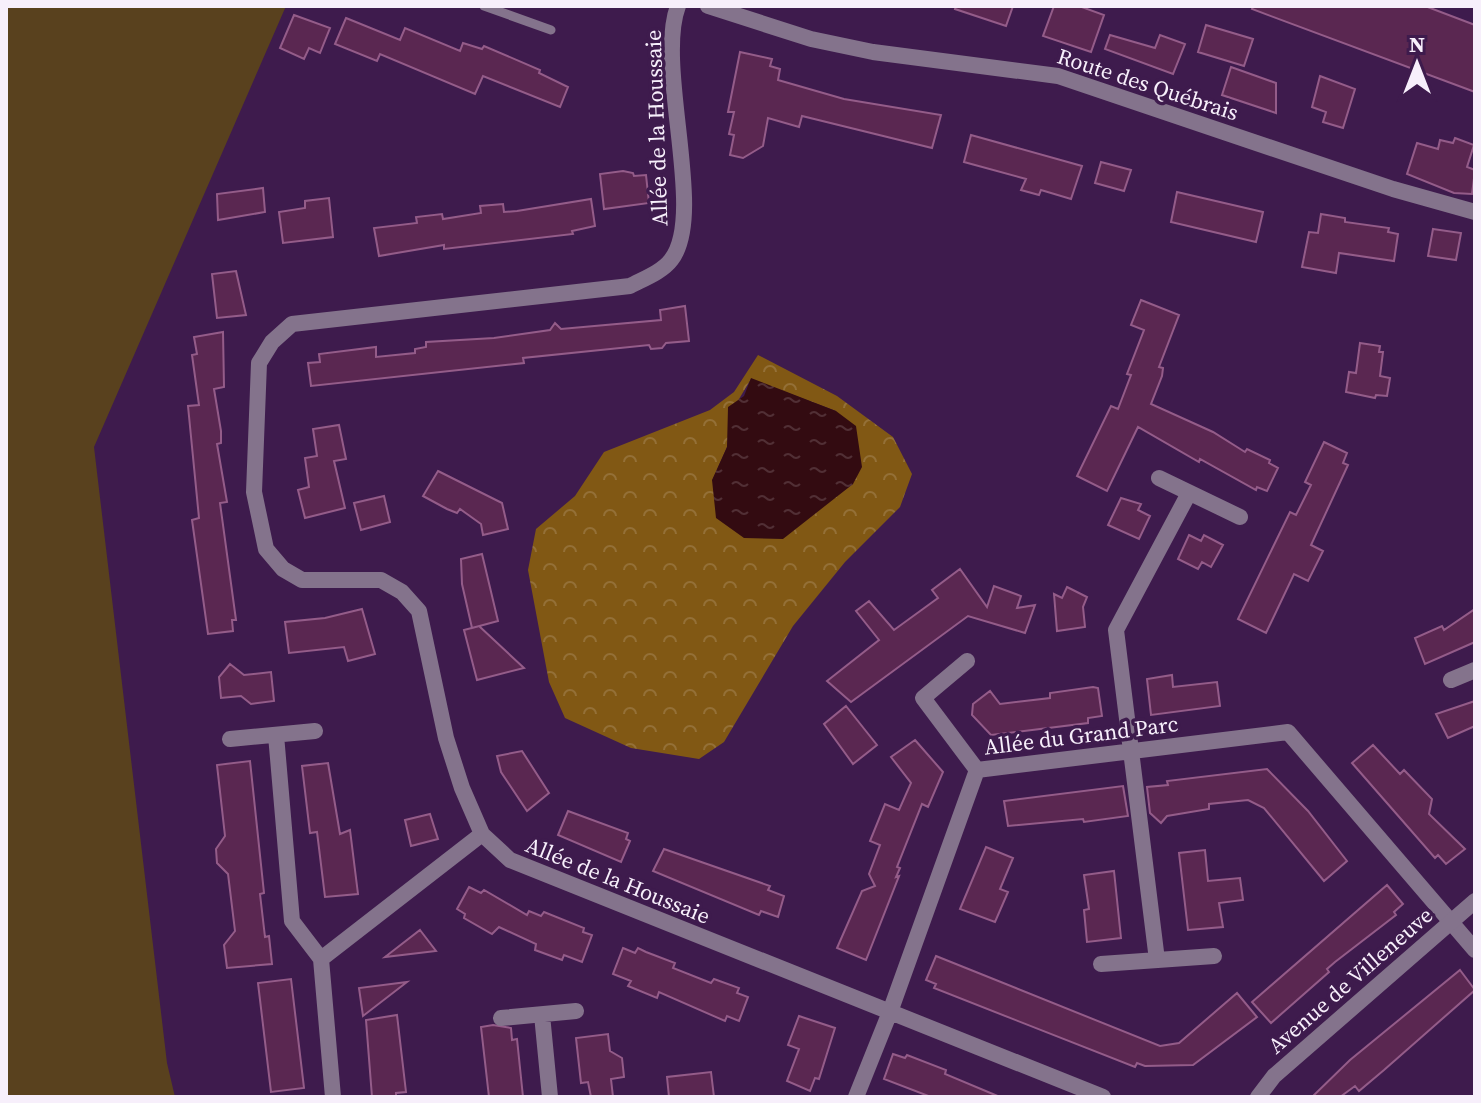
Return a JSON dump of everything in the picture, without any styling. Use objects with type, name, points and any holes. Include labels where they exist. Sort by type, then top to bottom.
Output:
[{"type":"street","name":"Allée de la Houssaie","points":[[678,6],[670,41],[682,171],[682,240],[671,261],[630,286],[292,324],[272,342],[259,363],[254,492],[266,549],[283,569],[302,580],[381,580],[402,592],[419,611],[446,738],[462,788],[482,834],[510,860],[1103,1097]]},
{"type":"street","name":"Route des Québrais","points":[[708,6],[811,39],[873,52],[1058,76],[1393,189],[1475,212]]},
{"type":"street","points":[[1159,478],[1240,517]]},
{"type":"street","points":[[1157,960],[1116,630],[1189,493]]},
{"type":"street","points":[[967,661],[923,698],[977,770]]},
{"type":"street","points":[[1451,680],[1475,670]]},
{"type":"street","points":[[230,739],[315,731]]},
{"type":"street","name":"Allée du Grand Parc","points":[[856,1097],[977,770],[1288,732],[1450,922]]},
{"type":"street","points":[[276,735],[292,921],[321,959],[333,1097]]},
{"type":"street","points":[[321,959],[482,834]]},
{"type":"street","name":"Avenue de Villeneuve","points":[[1258,1097],[1274,1076],[1475,901]]},
{"type":"street","points":[[1450,922],[1475,950]]},
{"type":"street","points":[[1101,964],[1214,956]]},
{"type":"street","points":[[501,1018],[576,1011]]},
{"type":"street","points":[[542,1015],[550,1097]]},
{"type":"lane","points":[[484,6],[513,10],[551,30]]},
{"type":"green space","points":[[758,355],[837,396],[893,437],[912,474],[900,507],[845,562],[793,626],[724,742],[699,759],[631,748],[565,718],[549,682],[528,570],[536,529],[575,496],[604,452],[710,410],[734,392]],"holes":[[[751,379],[836,411],[853,484],[836,496],[712,481],[727,447],[736,404]]]},
{"type":"shaded area","points":[[6,6],[286,6],[94,447],[167,1063],[175,1097],[6,1097]]},
{"type":"water","points":[[751,378],[836,411],[856,426],[862,467],[853,484],[783,539],[744,538],[716,518],[712,480],[727,447],[728,407],[744,396]]},
{"type":"building","points":[[956,6],[1013,6],[1006,26],[955,9]]},
{"type":"building","points":[[1054,6],[1079,6],[1104,15],[1091,52],[1043,36]]},
{"type":"building","points":[[1253,6],[1425,6],[1475,25],[1475,92],[1252,9]]},
{"type":"building","points":[[294,15],[330,28],[320,53],[309,48],[304,59],[280,48]]},
{"type":"building","points":[[346,18],[400,40],[405,28],[460,51],[463,43],[482,49],[484,46],[540,70],[539,73],[568,87],[560,107],[483,76],[475,94],[380,54],[377,61],[335,44]]},
{"type":"building","points":[[1206,25],[1253,39],[1244,66],[1198,52]]},
{"type":"building","points":[[1110,35],[1155,48],[1160,35],[1185,44],[1173,74],[1105,49]]},
{"type":"building","points":[[740,52],[772,59],[770,66],[780,69],[778,80],[844,99],[941,115],[932,148],[802,116],[799,127],[768,118],[763,146],[743,158],[730,155],[734,135],[729,134],[734,112],[728,112]]},
{"type":"building","points":[[1231,67],[1276,83],[1276,113],[1222,95]]},
{"type":"building","points":[[1320,76],[1355,89],[1343,128],[1323,122],[1326,112],[1312,107]]},
{"type":"building","points":[[971,135],[1082,166],[1071,199],[1041,190],[1039,195],[1021,190],[1026,179],[964,162]]},
{"type":"building","points":[[1455,138],[1474,145],[1467,167],[1475,170],[1472,194],[1454,193],[1407,174],[1417,143],[1438,149],[1440,140],[1453,143]]},
{"type":"building","points":[[1101,162],[1131,170],[1124,191],[1095,183]]},
{"type":"building","points":[[623,171],[634,176],[646,175],[649,203],[604,209],[600,174]]},
{"type":"building","points":[[263,188],[265,212],[218,220],[217,194]]},
{"type":"building","points":[[1177,192],[1263,212],[1256,242],[1171,222]]},
{"type":"building","points":[[329,198],[333,237],[283,243],[279,212],[305,208],[305,201]]},
{"type":"building","points":[[591,199],[595,226],[572,231],[573,234],[444,249],[444,245],[379,256],[374,228],[417,223],[416,217],[442,214],[443,219],[481,213],[480,206],[503,204],[504,212]]},
{"type":"building","points":[[1321,214],[1345,218],[1345,222],[1389,228],[1388,232],[1398,234],[1394,261],[1339,253],[1336,273],[1302,267],[1309,232],[1318,233]]},
{"type":"building","points":[[1433,229],[1461,233],[1456,260],[1428,256]]},
{"type":"building","points":[[236,271],[246,315],[217,318],[212,274]]},
{"type":"building","points":[[1141,300],[1179,315],[1159,367],[1163,368],[1162,376],[1151,404],[1213,432],[1245,452],[1247,449],[1270,460],[1269,463],[1278,468],[1267,491],[1257,487],[1256,490],[1200,459],[1199,462],[1138,427],[1107,491],[1077,476],[1111,406],[1118,409],[1131,375],[1127,374],[1144,330],[1131,325]]},
{"type":"building","points":[[685,306],[689,341],[666,343],[662,348],[651,349],[649,345],[523,358],[524,363],[311,386],[308,363],[320,362],[319,354],[376,347],[376,357],[415,353],[415,349],[426,347],[426,342],[494,338],[550,330],[555,323],[561,329],[661,320],[660,310]]},
{"type":"building","points":[[223,332],[224,387],[214,389],[221,431],[221,443],[217,444],[227,502],[220,503],[236,620],[232,620],[233,631],[208,634],[192,520],[199,518],[188,406],[199,405],[192,355],[197,354],[194,337]]},
{"type":"building","points":[[1360,343],[1380,346],[1379,352],[1383,352],[1380,376],[1390,378],[1387,396],[1376,395],[1375,398],[1346,392],[1349,372],[1356,373]]},
{"type":"building","points":[[339,425],[346,459],[334,461],[345,508],[305,518],[298,490],[309,487],[305,458],[317,456],[313,429]]},
{"type":"building","points":[[1324,442],[1347,453],[1343,463],[1348,465],[1311,545],[1323,551],[1308,581],[1294,574],[1266,633],[1238,619],[1290,512],[1296,515],[1311,485],[1305,482]]},
{"type":"building","points":[[438,471],[502,503],[508,529],[483,535],[481,524],[460,509],[457,513],[423,496]]},
{"type":"building","points":[[384,496],[390,522],[361,530],[354,503]]},
{"type":"building","points":[[1121,498],[1141,504],[1138,510],[1150,516],[1139,539],[1108,525]]},
{"type":"building","points":[[1189,535],[1201,541],[1204,535],[1223,545],[1211,567],[1202,562],[1198,569],[1178,559]]},
{"type":"building","points":[[482,554],[498,621],[472,628],[462,584],[461,559]]},
{"type":"building","points":[[960,569],[987,607],[994,586],[1021,596],[1017,608],[1035,605],[1025,633],[968,616],[851,702],[827,681],[879,640],[856,611],[869,601],[894,630],[938,598],[932,590]]},
{"type":"building","points":[[1067,587],[1087,597],[1083,607],[1085,627],[1057,631],[1054,594],[1062,598]]},
{"type":"building","points":[[362,609],[375,654],[348,661],[344,647],[289,653],[285,622],[325,618]]},
{"type":"building","points":[[1475,609],[1475,642],[1425,664],[1415,638],[1442,626],[1444,630]]},
{"type":"building","points":[[479,626],[524,668],[477,680],[464,630]]},
{"type":"building","points":[[230,664],[244,675],[271,672],[274,701],[251,704],[241,696],[221,698],[219,677]]},
{"type":"building","points":[[1172,675],[1173,687],[1217,682],[1220,706],[1151,715],[1147,679]]},
{"type":"building","points":[[1098,688],[1102,716],[1088,718],[1088,723],[991,735],[972,715],[973,704],[990,691],[1000,704],[1050,698],[1050,693]]},
{"type":"building","points":[[1475,701],[1475,726],[1448,738],[1436,714]]},
{"type":"building","points":[[846,706],[877,745],[853,764],[824,724]]},
{"type":"building","points":[[915,740],[943,772],[928,807],[922,804],[897,867],[900,868],[896,877],[899,876],[866,960],[837,948],[862,891],[875,886],[869,874],[880,845],[870,841],[885,804],[899,810],[911,783],[891,757]]},
{"type":"building","points":[[1373,745],[1400,774],[1404,770],[1432,799],[1429,814],[1465,849],[1446,864],[1438,855],[1435,858],[1352,763]]},
{"type":"building","points":[[522,751],[549,793],[527,811],[501,772],[497,756]]},
{"type":"building","points":[[250,761],[264,893],[260,894],[272,964],[227,968],[224,945],[235,931],[228,874],[217,863],[216,849],[225,836],[217,765]]},
{"type":"building","points":[[328,763],[340,834],[350,830],[358,894],[325,897],[317,832],[310,833],[302,766]]},
{"type":"building","points":[[1267,769],[1308,811],[1347,861],[1324,881],[1264,808],[1248,800],[1209,804],[1209,809],[1167,816],[1161,823],[1150,813],[1147,787],[1168,785],[1167,781]]},
{"type":"building","points":[[1123,786],[1128,816],[1008,826],[1004,801]]},
{"type":"building","points":[[568,811],[628,833],[626,839],[630,841],[621,862],[558,835]]},
{"type":"building","points":[[430,814],[438,839],[411,846],[405,820]]},
{"type":"building","points":[[986,847],[1013,858],[1000,889],[1008,892],[995,922],[960,909]]},
{"type":"building","points":[[664,849],[770,886],[768,890],[784,896],[778,917],[761,911],[759,915],[653,871]]},
{"type":"building","points":[[1205,850],[1208,881],[1240,878],[1243,900],[1219,903],[1223,927],[1188,930],[1179,853]]},
{"type":"building","points":[[1114,871],[1121,938],[1087,942],[1084,910],[1089,909],[1084,875]]},
{"type":"building","points":[[1387,885],[1403,904],[1394,912],[1396,915],[1335,962],[1327,969],[1329,972],[1271,1023],[1252,1002]]},
{"type":"building","points":[[469,887],[481,893],[484,890],[527,915],[529,911],[541,916],[544,912],[584,928],[583,932],[592,935],[582,962],[564,955],[562,960],[535,950],[536,944],[499,927],[492,934],[464,918],[465,914],[457,909]]},
{"type":"building","points":[[420,930],[436,951],[385,957]]},
{"type":"building","points":[[623,948],[635,953],[638,948],[675,963],[673,968],[711,983],[714,979],[739,988],[737,993],[748,997],[739,1021],[727,1016],[725,1021],[659,992],[657,998],[628,986],[631,981],[613,974]]},
{"type":"building","points":[[936,956],[1160,1046],[1179,1043],[1237,993],[1257,1017],[1193,1065],[1145,1066],[1137,1063],[1135,1067],[934,988],[936,984],[926,980]]},
{"type":"building","points":[[1460,970],[1475,990],[1384,1070],[1359,1091],[1355,1086],[1340,1097],[1312,1097],[1350,1060]]},
{"type":"building","points":[[291,979],[304,1088],[271,1092],[258,983]]},
{"type":"building","points":[[407,982],[363,1016],[359,988]]},
{"type":"building","points":[[397,1015],[406,1092],[396,1093],[396,1097],[372,1097],[366,1020]]},
{"type":"building","points":[[799,1016],[835,1028],[819,1079],[815,1078],[810,1091],[787,1081],[799,1049],[788,1045]]},
{"type":"building","points":[[481,1027],[511,1028],[512,1040],[517,1039],[523,1097],[489,1097]]},
{"type":"building","points":[[608,1034],[610,1051],[622,1058],[624,1077],[611,1079],[613,1097],[591,1097],[588,1082],[581,1083],[576,1038]]},
{"type":"building","points":[[893,1054],[905,1058],[907,1055],[946,1070],[945,1074],[1000,1097],[931,1097],[884,1079]]},
{"type":"building","points":[[711,1072],[714,1097],[669,1097],[667,1077]]}]
